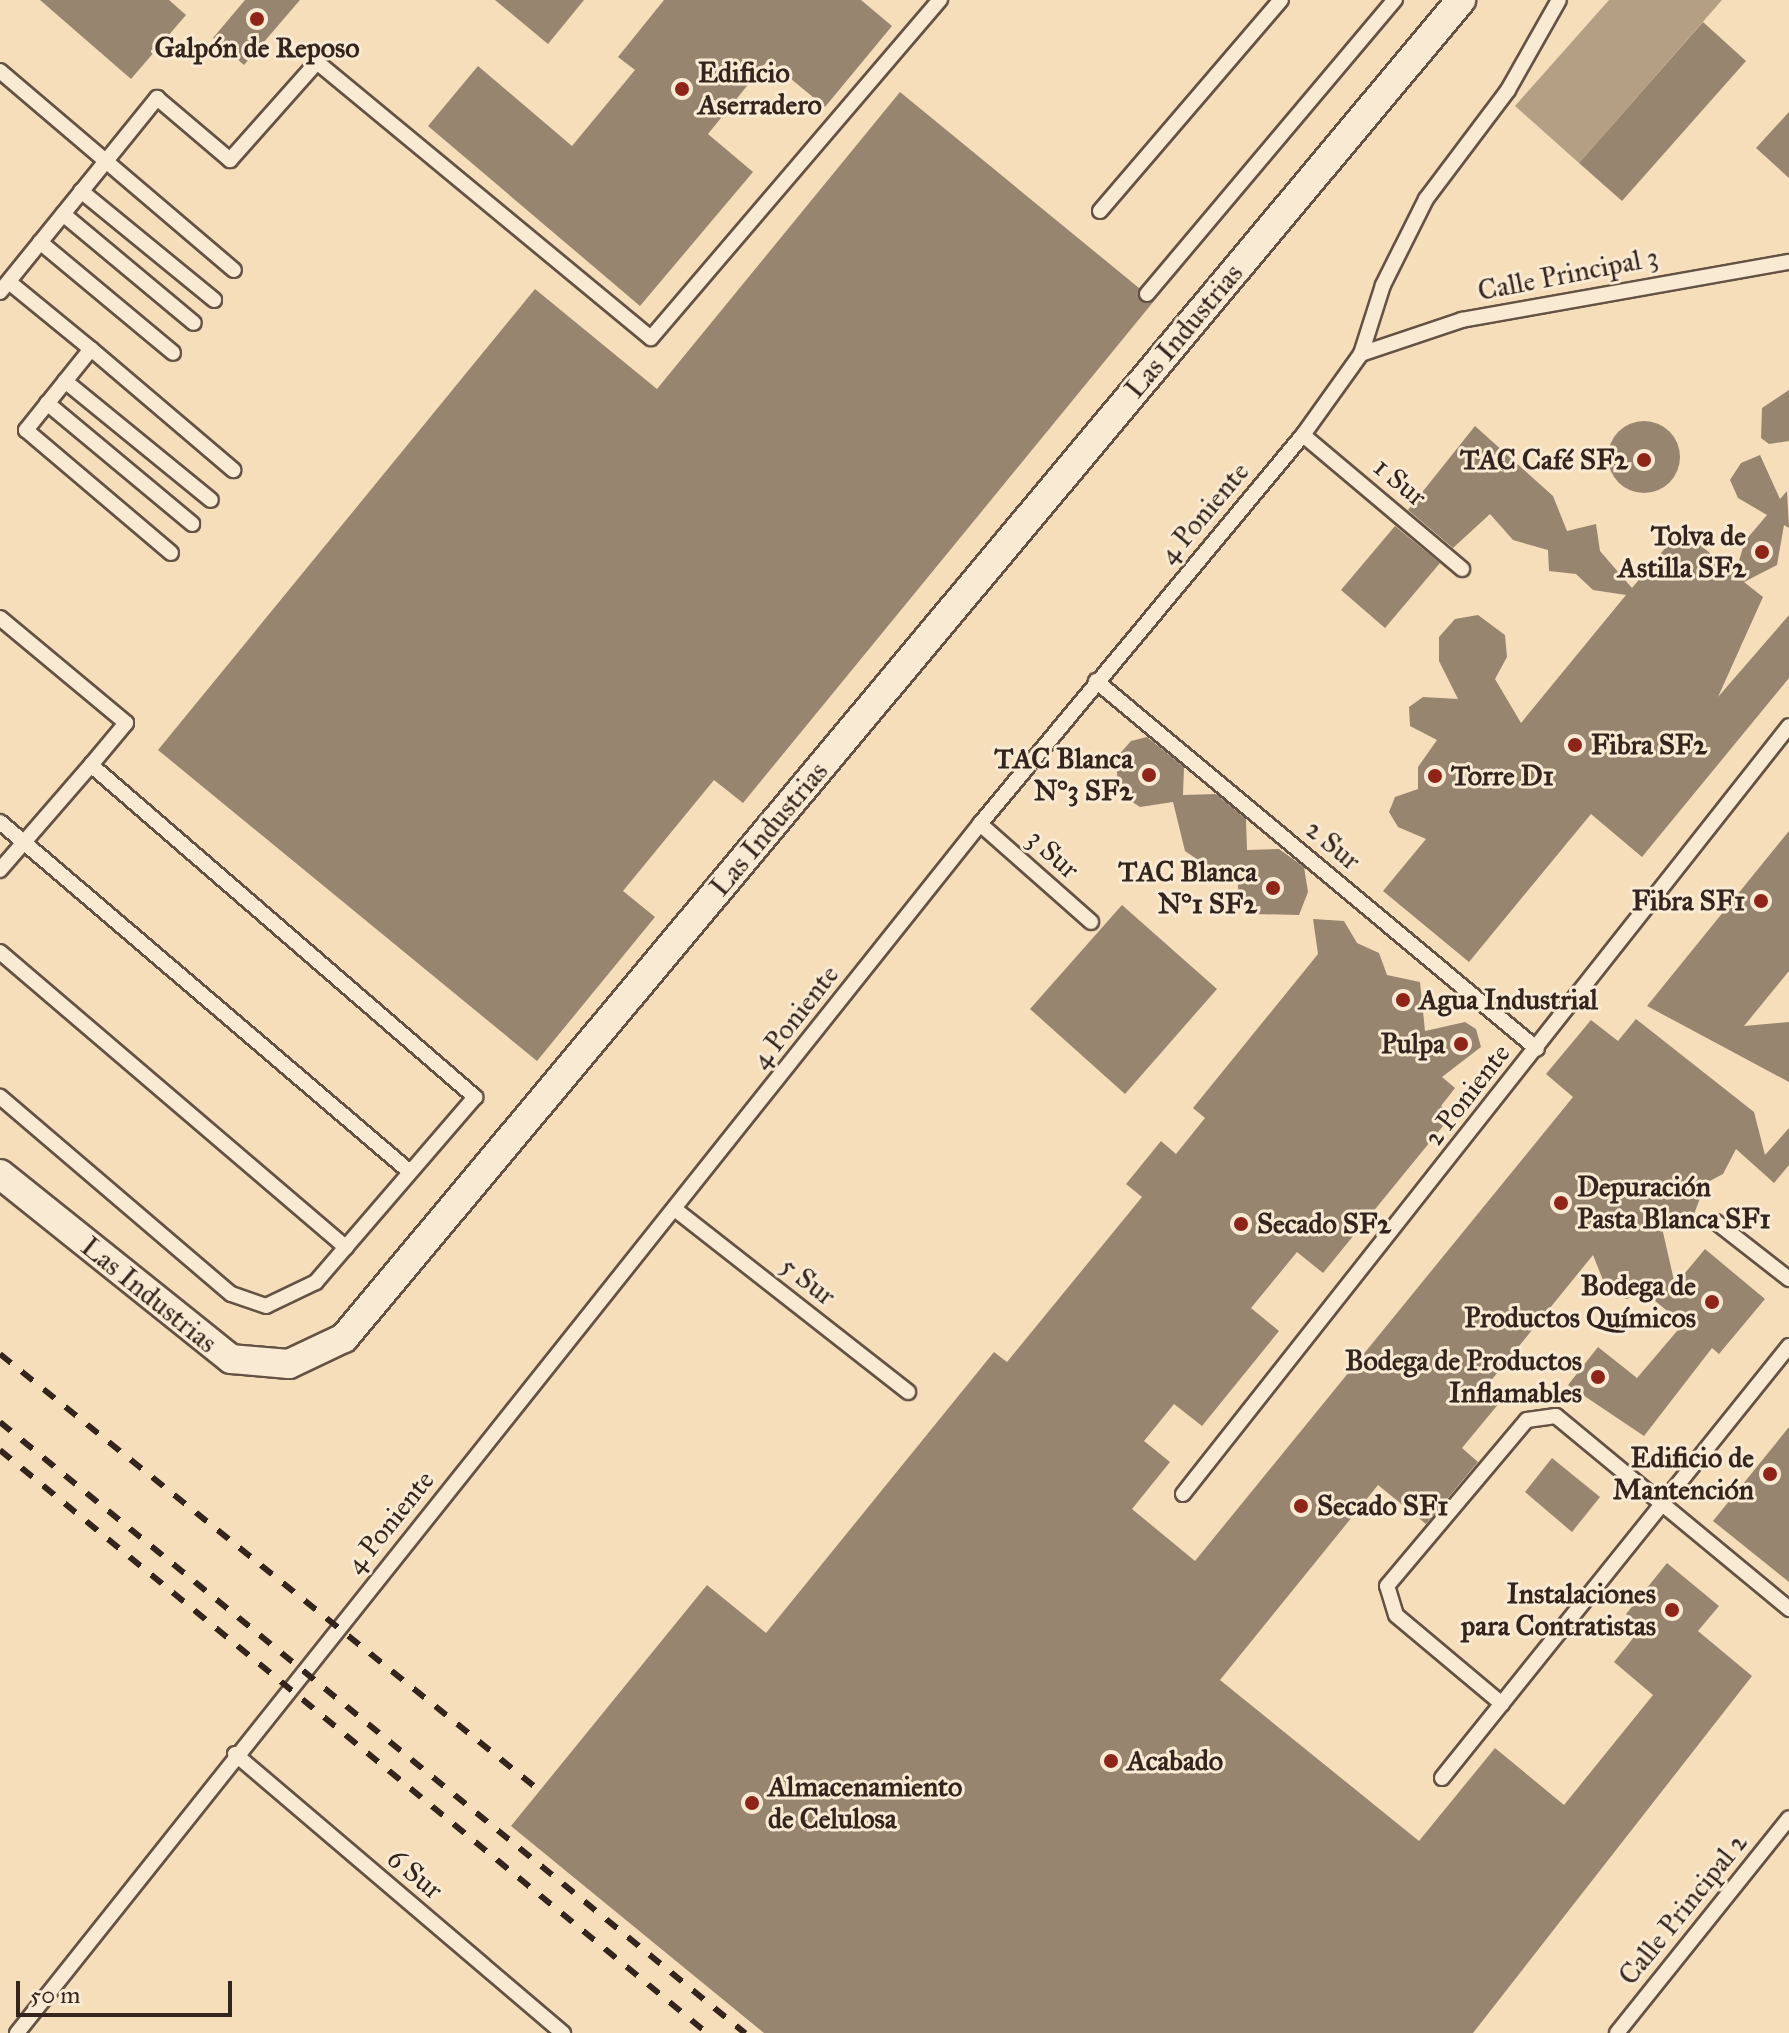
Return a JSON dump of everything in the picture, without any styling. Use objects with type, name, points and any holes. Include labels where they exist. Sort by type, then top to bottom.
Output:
[{"type":"street","name":"Las Industrias","points":[[0,1174],[231,1359],[289,1364],[344,1338],[1461,0]]},
{"type":"lane","points":[[233,470],[91,349],[4,287],[157,98],[230,160],[317,62],[651,338],[940,0]]},
{"type":"lane","points":[[1100,211],[1281,0]]},
{"type":"lane","points":[[1147,294],[1395,0]]},
{"type":"lane","name":"4 Poniente","points":[[17,2033],[235,1754],[676,1210],[980,824],[1303,435],[1361,354],[1383,285],[1426,199],[1508,90],[1559,0]]},
{"type":"lane","points":[[0,71],[234,270]]},
{"type":"lane","points":[[81,191],[214,300]]},
{"type":"lane","points":[[63,214],[194,323]]},
{"type":"lane","points":[[40,242],[173,353]]},
{"type":"lane","name":"Calle Principal 3","points":[[1361,354],[1462,320],[1789,262]]},
{"type":"lane","points":[[91,349],[26,430],[171,553]]},
{"type":"lane","points":[[65,381],[211,500]]},
{"type":"lane","points":[[47,403],[192,524]]},
{"type":"lane","name":"1 Sur","points":[[1303,435],[1462,569]]},
{"type":"lane","points":[[0,618],[126,723],[0,870]]},
{"type":"lane","name":"2 Sur","points":[[1096,681],[1537,1049]]},
{"type":"lane","name":"2 Poniente","points":[[1183,1494],[1789,726]]},
{"type":"lane","points":[[0,1097],[249,1303],[283,1303],[299,1295],[346,1247],[475,1097],[91,765]]},
{"type":"lane","points":[[0,822],[410,1172]]},
{"type":"lane","name":"3 Sur","points":[[980,824],[1091,922]]},
{"type":"lane","points":[[0,952],[346,1247]]},
{"type":"lane","name":"5 Sur","points":[[676,1210],[908,1392]]},
{"type":"lane","points":[[1716,1222],[1789,1279]]},
{"type":"lane","points":[[1442,1778],[1789,1346]]},
{"type":"lane","points":[[1502,1704],[1396,1615],[1387,1586],[1527,1420],[1556,1416],[1789,1609]]},
{"type":"lane","name":"6 Sur","points":[[235,1754],[563,2033]]},
{"type":"lane","name":"Calle Principal 2","points":[[1617,2033],[1789,1818]]},
{"type":"shaded area","points":[[1609,0],[1722,0],[1579,163],[1515,106]]},
{"type":"building","points":[[40,0],[169,0],[186,15],[131,79]]},
{"type":"building","name":"Galpón de Reposo","points":[[245,0],[300,0],[244,65],[213,38]]},
{"type":"building","points":[[495,0],[584,0],[548,44]]},
{"type":"building","points":[[664,0],[861,0],[892,26],[825,107],[768,60],[708,134],[753,172],[640,306],[428,126],[478,66],[572,146],[635,70],[618,57]]},
{"type":"building","points":[[1703,22],[1746,61],[1622,201],[1579,163]]},
{"type":"building","points":[[900,92],[1139,288],[1141,302],[1154,301],[743,803],[714,780],[623,891],[655,917],[537,1061],[158,750],[535,289],[657,389]]},
{"type":"building","points":[[1789,112],[1789,178],[1756,148]]},
{"type":"building","points":[[1789,390],[1789,441],[1769,444],[1761,438],[1762,408]]},
{"type":"building","name":"TAC Café SF2","points":[[1644,421],[1664,427],[1674,437],[1680,457],[1674,477],[1664,487],[1644,493],[1624,487],[1614,477],[1608,457],[1614,437],[1624,427]]},
{"type":"building","points":[[1475,426],[1553,496],[1567,531],[1596,524],[1600,551],[1632,588],[1681,529],[1735,574],[1745,541],[1767,515],[1738,498],[1730,480],[1741,463],[1760,455],[1780,499],[1787,491],[1789,528],[1784,525],[1777,565],[1744,582],[1763,597],[1718,697],[1789,615],[1789,678],[1642,857],[1591,814],[1469,962],[1383,891],[1426,839],[1398,827],[1389,812],[1395,797],[1418,789],[1418,767],[1437,740],[1410,726],[1409,707],[1423,697],[1458,699],[1439,661],[1439,637],[1455,619],[1478,615],[1505,635],[1507,657],[1495,679],[1521,723],[1626,595],[1593,590],[1576,574],[1549,571],[1548,550],[1513,540],[1490,514],[1453,548],[1408,510]]},
{"type":"building","points":[[1395,526],[1440,563],[1385,628],[1341,590]]},
{"type":"building","points":[[1147,737],[1184,767],[1183,795],[1216,794],[1246,819],[1247,850],[1279,849],[1304,867],[1308,892],[1299,915],[1254,914],[1239,895],[1236,868],[1204,864],[1185,851],[1173,802],[1140,807],[1120,794],[1115,759],[1131,741]]},
{"type":"building","name":"Fibra SF1","points":[[1789,831],[1789,971],[1744,1026],[1789,1022],[1789,1082],[1647,1006]]},
{"type":"building","points":[[1122,905],[1217,989],[1125,1094],[1030,1009]]},
{"type":"building","points":[[1313,919],[1344,921],[1357,943],[1379,953],[1387,975],[1420,982],[1425,1031],[1465,1022],[1476,1029],[1481,1047],[1442,1077],[1455,1088],[1441,1106],[1452,1115],[1323,1273],[1297,1252],[1251,1308],[1279,1331],[1202,1426],[1174,1404],[1144,1441],[1170,1462],[1132,1509],[1195,1561],[1573,1097],[1546,1074],[1591,1020],[1618,1041],[1636,1019],[1754,1112],[1765,1155],[1789,1128],[1789,1165],[1774,1183],[1736,1149],[1723,1174],[1706,1183],[1694,1214],[1660,1219],[1675,1285],[1705,1249],[1765,1299],[1719,1354],[1712,1348],[1644,1436],[1568,1385],[1598,1347],[1637,1378],[1683,1324],[1643,1291],[1627,1299],[1609,1295],[1593,1255],[1489,1383],[1505,1396],[1462,1448],[1478,1462],[1426,1524],[1378,1485],[1220,1680],[1419,1841],[1495,1748],[1564,1805],[1653,1695],[1614,1662],[1642,1627],[1626,1614],[1667,1563],[1719,1606],[1698,1631],[1752,1676],[1473,2033],[764,2033],[511,1826],[707,1585],[766,1633],[994,1352],[1007,1362],[1142,1197],[1126,1184],[1161,1141],[1176,1154],[1205,1118],[1193,1108],[1318,954]]},
{"type":"building","name":"Edificio de Mantención","points":[[1789,1427],[1789,1582],[1713,1521]]},
{"type":"building","points":[[1552,1458],[1600,1497],[1572,1532],[1525,1492]]},
{"type":"railway","points":[[0,1354],[540,1791]]},
{"type":"railway","points":[[0,1422],[745,2033]]},
{"type":"railway","points":[[0,1450],[707,2033]]},
{"type":"place","name":"Galpón de Reposo","points":[[257,19]]},
{"type":"place","name":"Edificio Aserradero","points":[[682,89]]},
{"type":"place","name":"TAC Café SF2","points":[[1644,460]]},
{"type":"place","name":"Tolva de Astilla SF2","points":[[1762,552]]},
{"type":"place","name":"Fibra SF2","points":[[1575,745]]},
{"type":"place","name":"TAC Blanca N°3 SF2","points":[[1149,775]]},
{"type":"place","name":"Torre D1","points":[[1435,776]]},
{"type":"place","name":"TAC Blanca N°1 SF2","points":[[1273,888]]},
{"type":"place","name":"Fibra SF1","points":[[1761,901]]},
{"type":"place","name":"Agua Industrial","points":[[1403,1000]]},
{"type":"place","name":"Pulpa","points":[[1461,1044]]},
{"type":"place","name":"Depuración Pasta Blanca SF1","points":[[1561,1203]]},
{"type":"place","name":"Secado SF2","points":[[1241,1224]]},
{"type":"place","name":"Bodega de Productos Químicos","points":[[1712,1302]]},
{"type":"place","name":"Bodega de Productos Inflamables","points":[[1598,1377]]},
{"type":"place","name":"Edificio de Mantención","points":[[1770,1474]]},
{"type":"place","name":"Secado SF1","points":[[1301,1506]]},
{"type":"place","name":"Instalaciones para Contratistas","points":[[1672,1610]]},
{"type":"place","name":"Acabado","points":[[1111,1761]]},
{"type":"place","name":"Almacenamiento de Celulosa","points":[[752,1803]]}]
